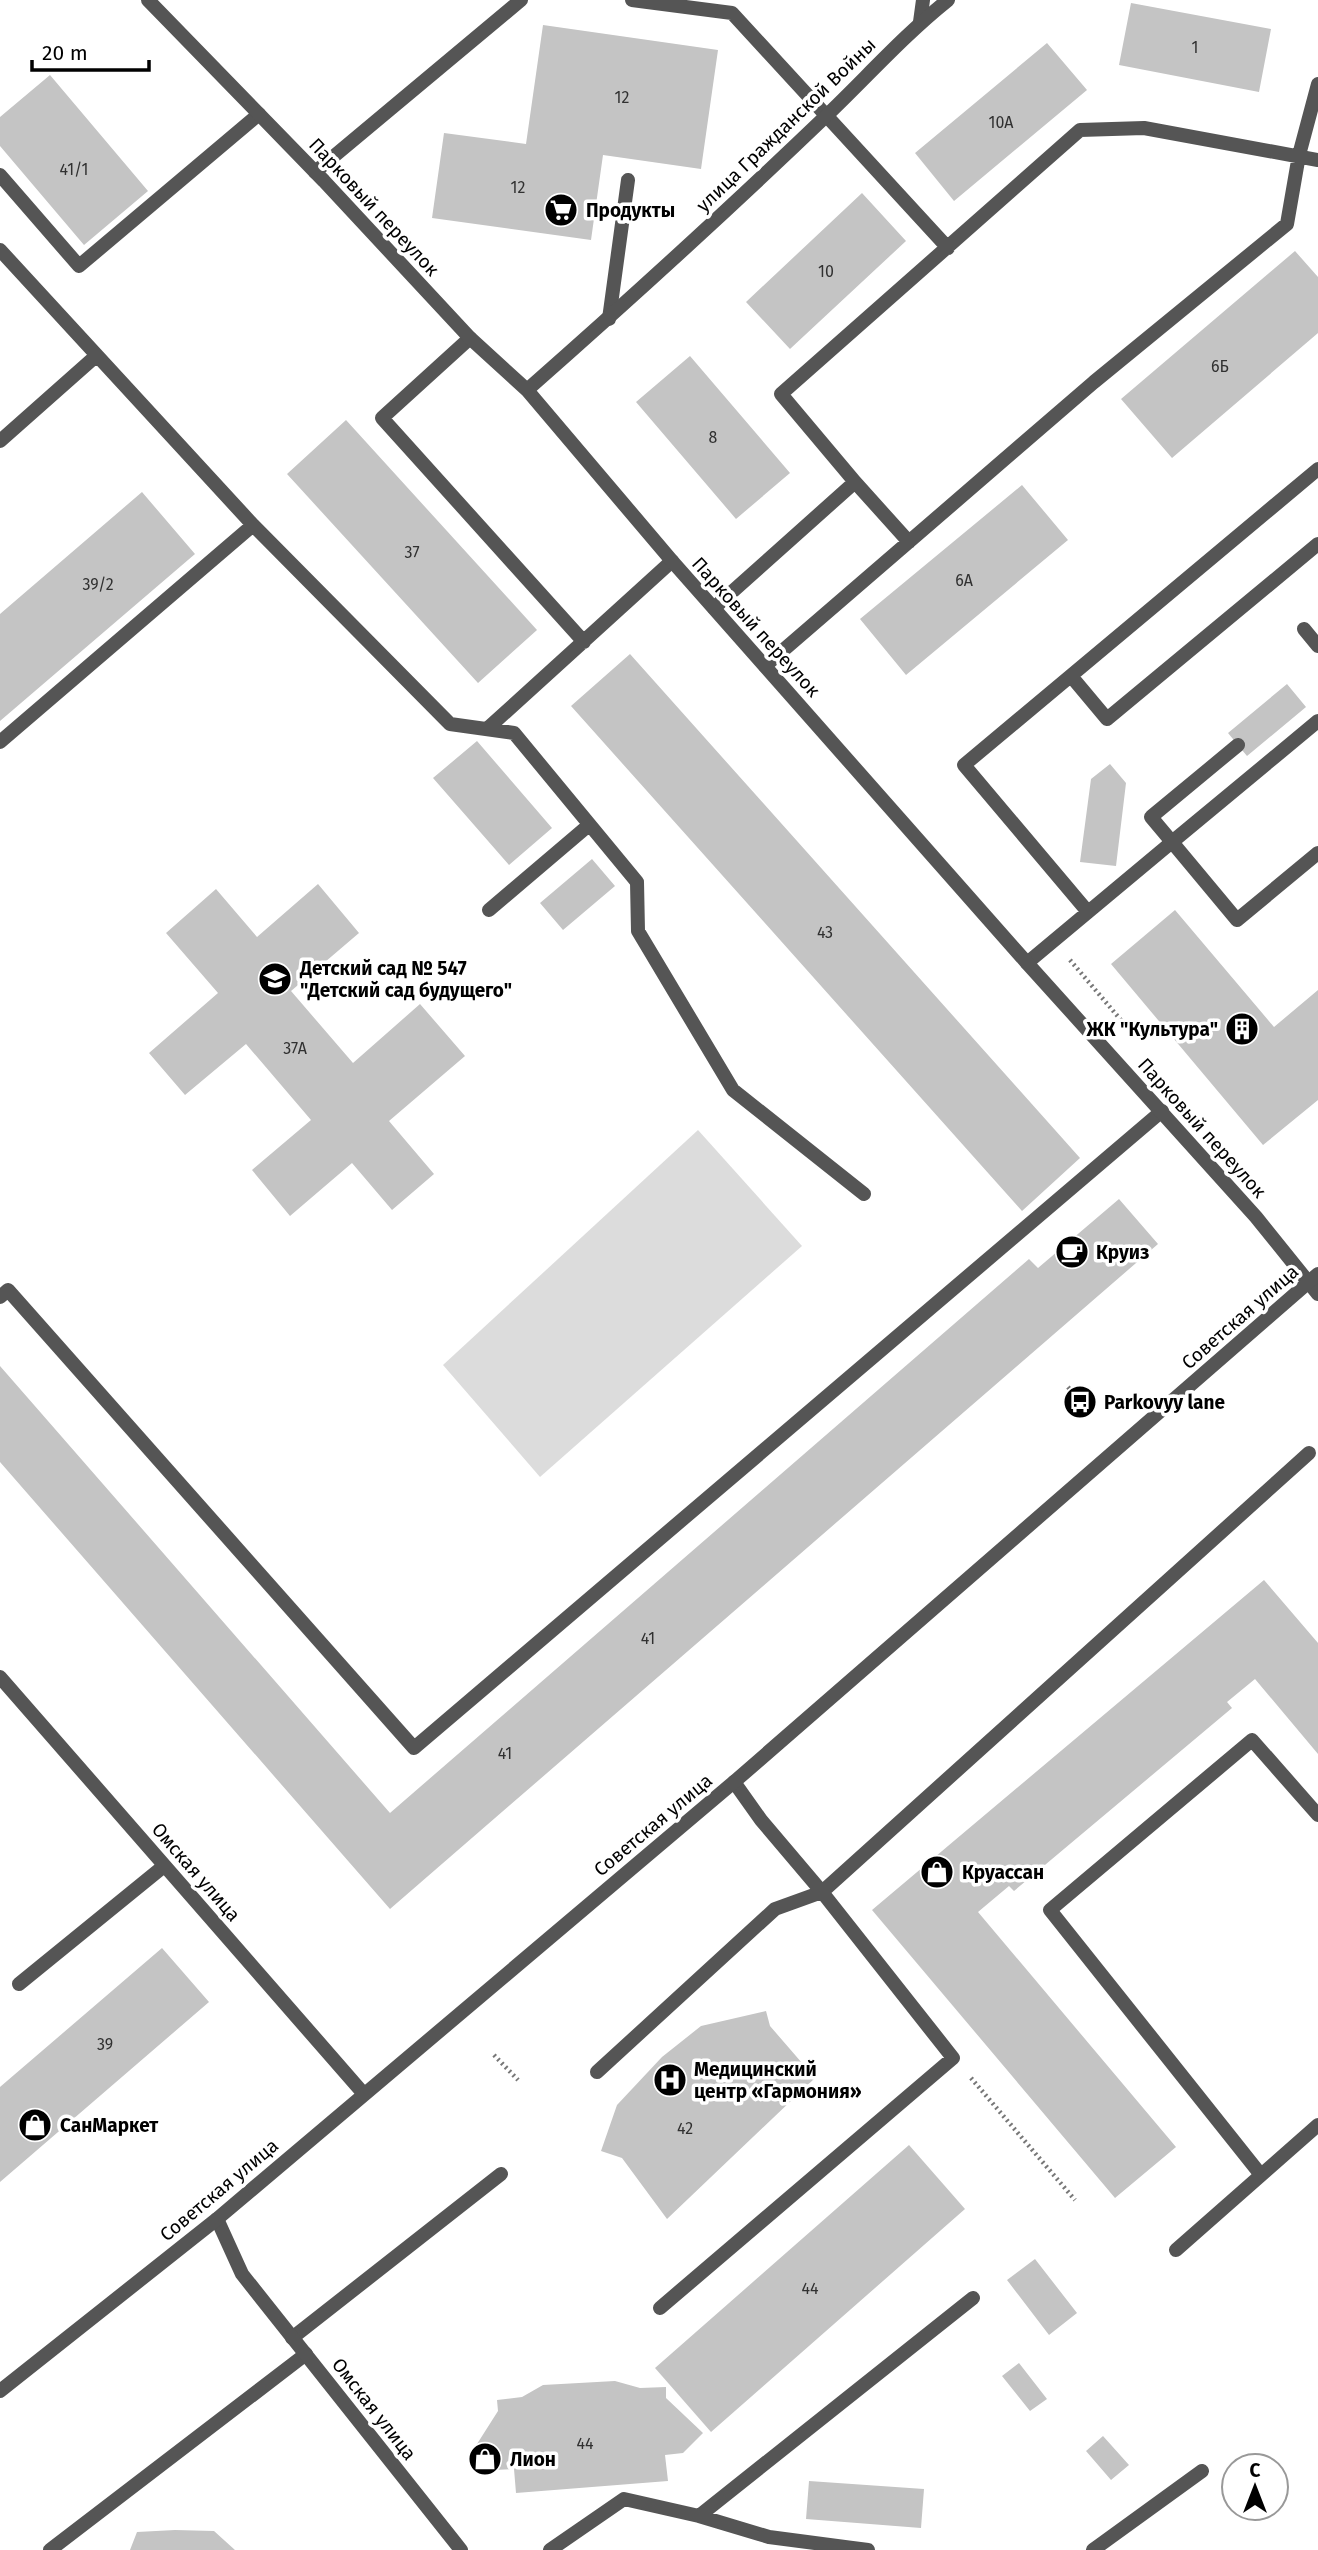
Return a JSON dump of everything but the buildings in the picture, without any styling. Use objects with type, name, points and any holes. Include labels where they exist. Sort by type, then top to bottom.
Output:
[{"type":"street","name":"Парковый переулок","points":[[148,0],[315,172],[470,338],[527,390],[713,608],[1027,963],[1313,1278],[1318,1294]]},
{"type":"street","points":[[315,172],[521,0]]},
{"type":"street","points":[[632,0],[732,13],[948,248]]},
{"type":"street","points":[[920,22],[923,0]]},
{"type":"street","name":"улица Гражданской Войны","points":[[527,390],[609,319],[826,117],[920,22],[947,0]]},
{"type":"street","points":[[765,666],[1094,382],[1287,224],[1299,155],[1318,84]]},
{"type":"street","points":[[0,175],[79,266],[258,114]]},
{"type":"street","points":[[909,542],[781,394],[1080,130],[1144,128],[1318,160]]},
{"type":"street","points":[[609,319],[628,180]]},
{"type":"street","points":[[0,250],[253,525],[450,723],[514,733],[637,882],[638,931],[733,1090],[864,1194]]},
{"type":"street","points":[[470,338],[382,418],[584,642]]},
{"type":"street","points":[[0,441],[96,356]]},
{"type":"street","points":[[1088,912],[964,765],[1318,469]]},
{"type":"street","points":[[713,608],[855,482]]},
{"type":"street","points":[[0,742],[253,525]]},
{"type":"street","points":[[1071,676],[1107,719],[1318,544]]},
{"type":"street","points":[[487,729],[672,561]]},
{"type":"street","points":[[1304,629],[1318,646]]},
{"type":"street","points":[[1027,963],[1318,721]]},
{"type":"street","points":[[1238,745],[1151,817],[1237,920],[1318,853]]},
{"type":"street","points":[[489,910],[589,825]]},
{"type":"street","points":[[0,1297],[8,1290],[414,1748],[1162,1111]]},
{"type":"street","name":"Советская улица","points":[[0,2392],[217,2219],[734,1782],[1313,1278]]},
{"type":"street","points":[[597,2072],[775,1909],[822,1892],[1309,1453]]},
{"type":"street","name":"Омская улица","points":[[0,1677],[363,2093]]},
{"type":"street","points":[[1261,2175],[1050,1910],[1252,1740],[1318,1815]]},
{"type":"street","points":[[660,2308],[953,2058],[822,1892],[761,1820],[734,1782]]},
{"type":"street","points":[[19,1984],[164,1866]]},
{"type":"street","points":[[1176,2250],[1318,2125]]},
{"type":"street","points":[[292,2338],[501,2174]]},
{"type":"street","name":"Омская улица","points":[[217,2219],[242,2274],[461,2550]]},
{"type":"street","points":[[699,2516],[973,2298]]},
{"type":"street","points":[[50,2550],[306,2354]]},
{"type":"street","points":[[1093,2550],[1202,2470]]},
{"type":"street","points":[[550,2550],[624,2499],[699,2516],[769,2538],[869,2550]]},
{"type":"path","points":[[1068,1387],[1080,1402]]},
{"type":"path","points":[[494,2055],[518,2080]]},
{"type":"path","points":[[953,2058],[1075,2200]]},
{"type":"shaded area","points":[[698,1130],[802,1246],[540,1477],[443,1365]]},
{"type":"place","name":"Продукты","points":[[561,210]]},
{"type":"place","name":"Детский сад № 547 \"Детский сад будущего\"","points":[[275,979]]},
{"type":"place","name":"ЖК \"Культура\"","points":[[1242,1029]]},
{"type":"place","name":"Круиз","points":[[1072,1252]]},
{"type":"place","name":"Parkovyy lane","points":[[1080,1402]]},
{"type":"place","name":"Круассан","points":[[937,1872]]},
{"type":"place","name":"Медицинский центр «Гармония»","points":[[670,2080]]},
{"type":"place","name":"СанМаркет","points":[[35,2125]]},
{"type":"place","name":"Лион","points":[[485,2459]]}]
